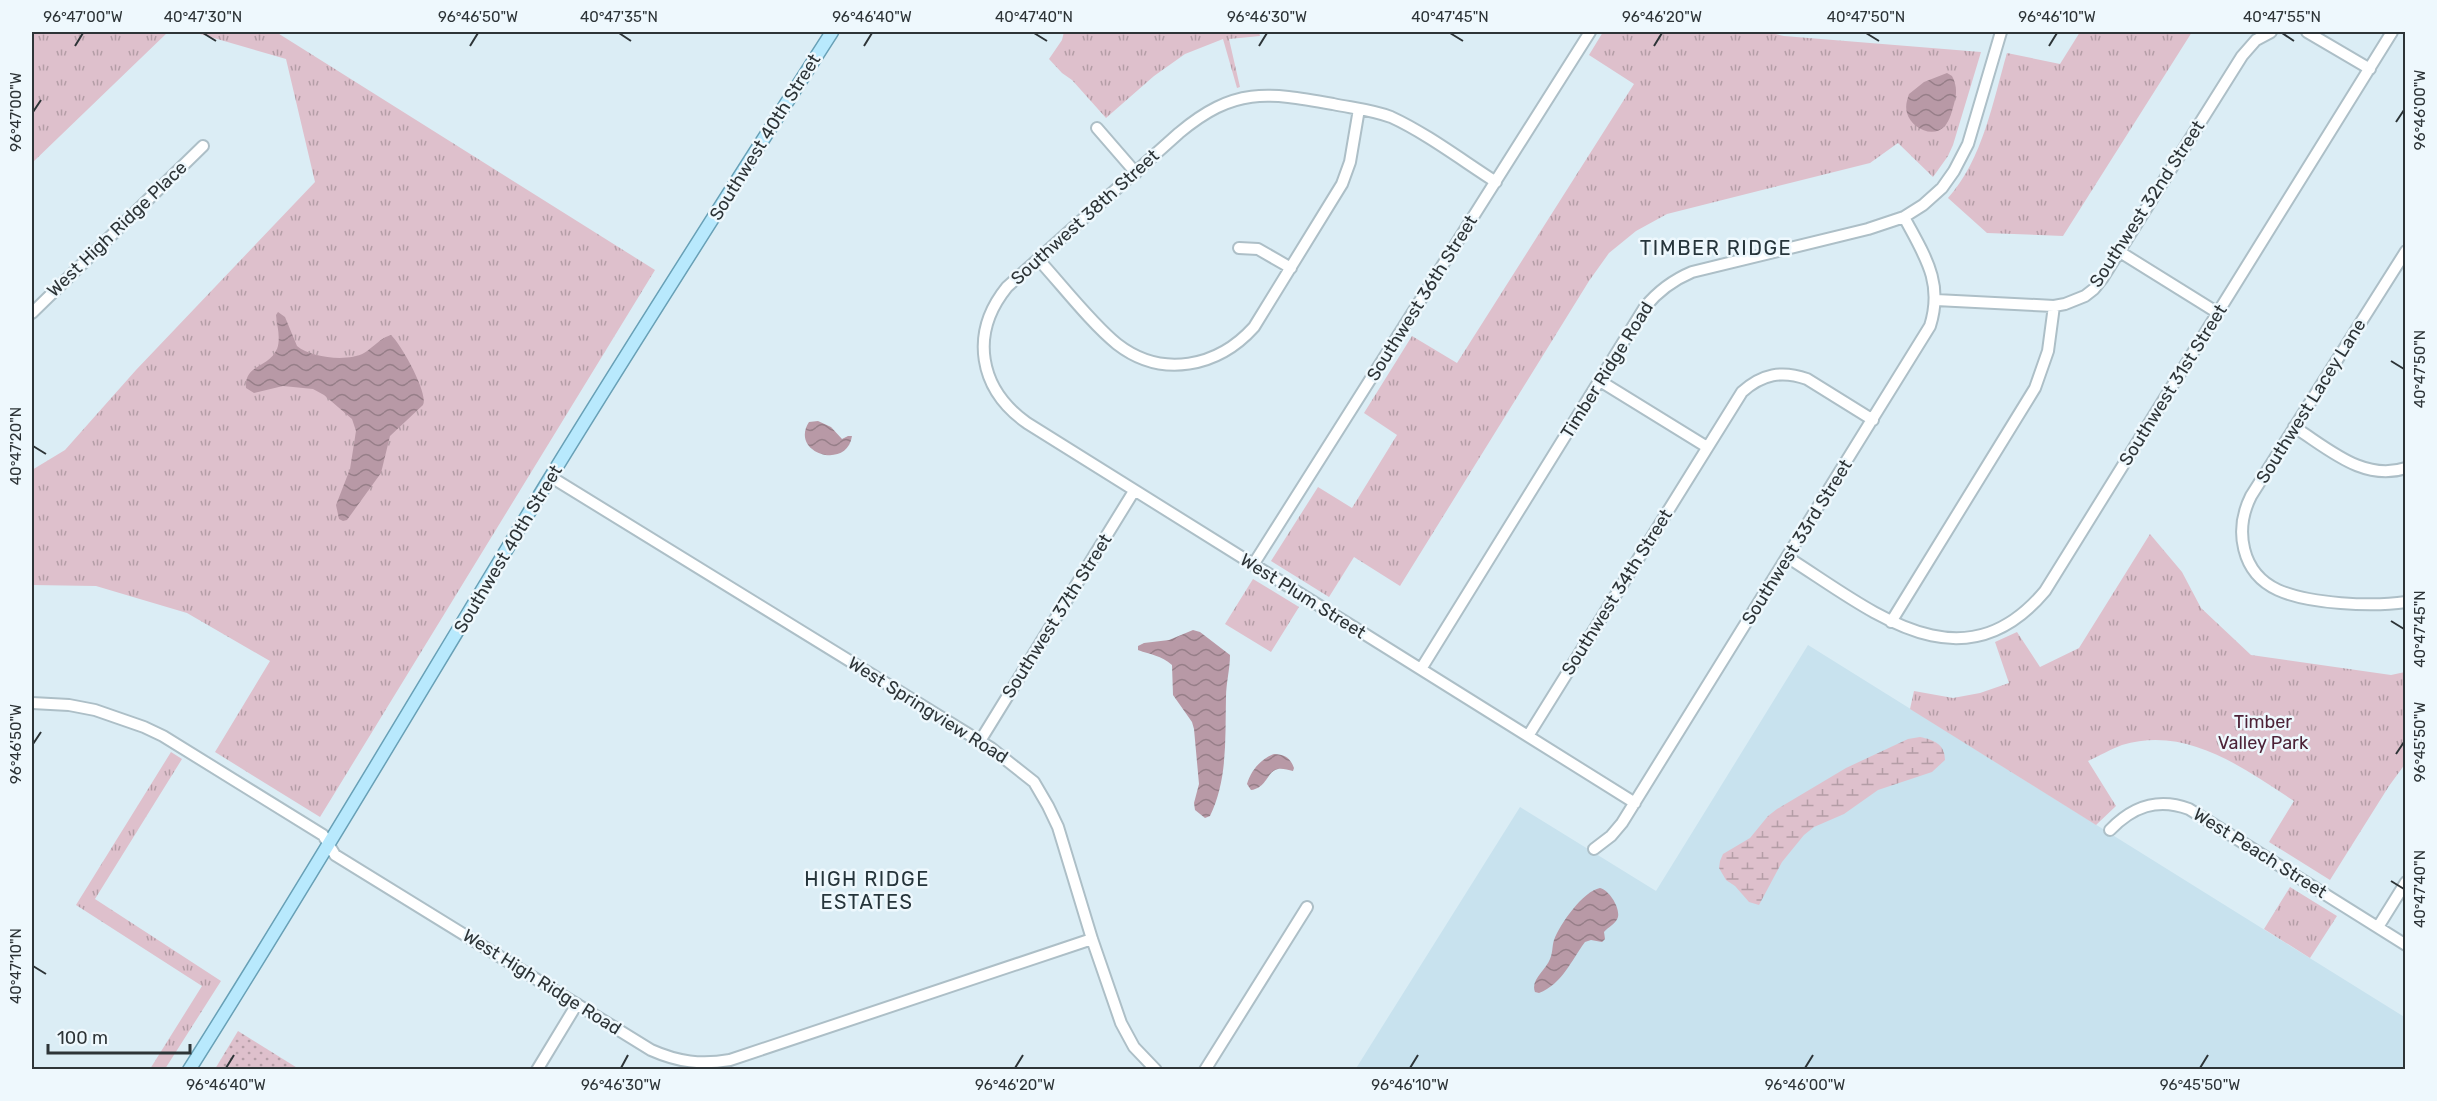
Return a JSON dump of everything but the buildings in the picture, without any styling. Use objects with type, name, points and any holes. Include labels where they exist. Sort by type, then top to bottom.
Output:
[{"type":"main road","name":"Southwest 40th Street","points":[[189,1070],[673,280],[832,32]]},
{"type":"street","name":"Southwest 36th Street","points":[[1253,565],[1590,32]]},
{"type":"street","name":"Timber Ridge Road","points":[[1421,669],[1655,295],[1680,277],[1886,225],[1904,217],[1934,196],[1948,180],[1968,144],[2001,32]]},
{"type":"street","name":"Southwest 32nd Street","points":[[2054,306],[2076,301],[2094,289],[2120,252],[2242,56],[2256,40],[2271,32]]},
{"type":"street","points":[[2307,32],[2370,69]]},
{"type":"street","name":"Southwest 31st Street","points":[[1891,622],[1925,635],[1964,638],[2003,627],[2034,604],[2045,591],[2392,32]]},
{"type":"street","name":"Southwest 38th Street","points":[[987,374],[984,340],[990,315],[1007,287],[1179,133],[1208,111],[1241,99],[1279,96],[1378,112],[1402,123],[1496,182]]},
{"type":"street","points":[[1038,259],[1108,336],[1126,350],[1154,362],[1176,364],[1198,362],[1224,353],[1246,335],[1260,317],[1342,184],[1350,162],[1359,109]]},
{"type":"street","points":[[1097,129],[1136,172]]},
{"type":"street","name":"West High Ridge Place","points":[[32,313],[203,146]]},
{"type":"street","name":"Southwest 33rd Street","points":[[1594,849],[1611,836],[1635,803],[1930,326],[1936,300],[1931,269],[1904,217]]},
{"type":"street","points":[[1239,248],[1258,249],[1291,268]]},
{"type":"street","name":"Southwest Lacey Lane","points":[[2406,251],[2245,508],[2241,534],[2246,558],[2260,578],[2270,586],[2290,595],[2366,605],[2406,602]]},
{"type":"street","points":[[2120,252],[2218,313]]},
{"type":"street","points":[[1787,557],[1891,622],[2035,388],[2048,351],[2054,306],[1936,300]]},
{"type":"street","name":"West Plum Street","points":[[987,374],[999,398],[1016,415],[1635,803]]},
{"type":"street","name":"Southwest 34th Street","points":[[1528,736],[1742,392],[1751,384],[1772,375],[1795,375],[1807,379],[1873,420]]},
{"type":"street","points":[[1600,381],[1707,447]]},
{"type":"street","points":[[2294,427],[2364,469],[2377,472],[2402,469]]},
{"type":"street","name":"West Springview Road","points":[[551,477],[980,741],[1022,771],[1041,792],[1058,827],[1092,939],[1121,1023],[1134,1047],[1156,1070]]},
{"type":"street","name":"Southwest 37th Street","points":[[980,741],[1134,490]]},
{"type":"street","name":"West High Ridge Road","points":[[32,704],[69,705],[95,710],[163,736],[323,835],[335,855],[666,1056],[699,1063],[730,1060],[1092,939]]},
{"type":"street","name":"West Peach Street","points":[[2110,830],[2124,816],[2137,808],[2162,803],[2180,805],[2199,813],[2406,945]]},
{"type":"street","points":[[2378,927],[2406,882]]},
{"type":"street","points":[[1206,1070],[1307,907]]},
{"type":"street","points":[[537,1070],[577,1004]]},
{"type":"shaded area","points":[[1808,645],[2406,1018],[2405,1070],[1355,1070],[1520,807],[1656,891]]},
{"type":"green space","points":[[32,32],[168,32],[32,163]]},
{"type":"green space","points":[[193,32],[276,32],[655,270],[320,817],[215,752],[270,661],[187,613],[96,586],[32,585],[32,470],[65,450],[136,370],[315,182],[286,59]]},
{"type":"green space","points":[[1064,32],[1259,32],[1260,36],[1229,39],[1240,87],[1237,88],[1223,39],[1185,54],[1154,76],[1106,118],[1072,80],[1049,59],[1062,40]]},
{"type":"green space","points":[[1603,32],[1766,32],[1784,36],[1981,52],[1953,145],[1933,177],[1898,143],[1870,163],[1667,214],[1636,231],[1609,253],[1589,281],[1400,586],[1354,557],[1329,597],[1271,561],[1318,487],[1352,508],[1397,435],[1364,413],[1412,336],[1457,363],[1634,84],[1589,55]]},
{"type":"green space","points":[[2080,32],[2192,32],[2063,236],[1987,233],[1948,198],[1960,183],[1978,148],[2007,53],[2060,64]]},
{"type":"green space","name":"Timber Valley Park","points":[[2150,534],[2182,572],[2201,608],[2251,655],[2391,675],[2405,672],[2405,764],[2330,880],[2269,842],[2294,801],[2213,753],[2192,745],[2146,740],[2122,745],[2088,761],[2116,806],[2096,825],[1910,709],[1914,691],[1953,698],[1980,693],[2009,683],[1995,642],[2017,632],[2040,667],[2079,648]]},
{"type":"green space","points":[[1253,579],[1299,607],[1271,652],[1225,624]]},
{"type":"green space","points":[[1920,737],[1941,746],[1945,760],[1932,772],[1878,790],[1844,814],[1814,827],[1804,835],[1782,862],[1759,905],[1749,902],[1735,886],[1726,880],[1719,868],[1723,854],[1750,838],[1768,816],[1777,809],[1846,768],[1908,739]]},
{"type":"green space","points":[[2036,743],[2047,759],[2037,766],[2026,750]]},
{"type":"green space","points":[[171,752],[182,759],[95,899],[221,981],[165,1069],[150,1069],[202,986],[76,905]]},
{"type":"green space","points":[[2290,887],[2337,916],[2310,958],[2264,929]]},
{"type":"green space","points":[[238,1031],[299,1069],[215,1069]]},
{"type":"water","points":[[1947,73],[1952,76],[1956,90],[1950,118],[1940,130],[1929,132],[1923,130],[1913,123],[1907,113],[1906,105],[1909,94],[1924,82]]},
{"type":"water","points":[[278,312],[285,317],[297,346],[320,356],[339,358],[357,356],[391,335],[407,358],[422,391],[423,405],[390,436],[381,473],[347,520],[339,519],[336,505],[350,469],[356,431],[352,419],[324,395],[313,389],[283,386],[254,393],[246,388],[249,374],[268,360],[277,349],[279,336],[276,315]]},
{"type":"water","points":[[818,421],[831,427],[842,439],[852,436],[848,447],[840,453],[831,455],[821,454],[812,449],[805,433],[809,422]]},
{"type":"water","points":[[1193,630],[1200,632],[1230,655],[1226,692],[1223,773],[1216,802],[1210,816],[1205,818],[1195,810],[1194,803],[1199,784],[1194,729],[1192,722],[1173,695],[1172,665],[1160,657],[1138,650],[1138,646],[1144,643],[1169,640]]},
{"type":"water","points":[[1274,754],[1289,759],[1294,768],[1293,771],[1274,770],[1264,783],[1251,790],[1247,784],[1254,770],[1261,762]]},
{"type":"water","points":[[1600,888],[1610,895],[1616,904],[1618,917],[1616,922],[1604,932],[1605,939],[1602,942],[1591,940],[1585,942],[1554,984],[1539,993],[1535,992],[1536,979],[1550,959],[1554,940],[1561,926],[1586,895]]},
{"type":"district","name":"TIMBER RIDGE","points":[[1716,248]]},
{"type":"district","name":"HIGH RIDGE ESTATES","points":[[867,890]]}]
